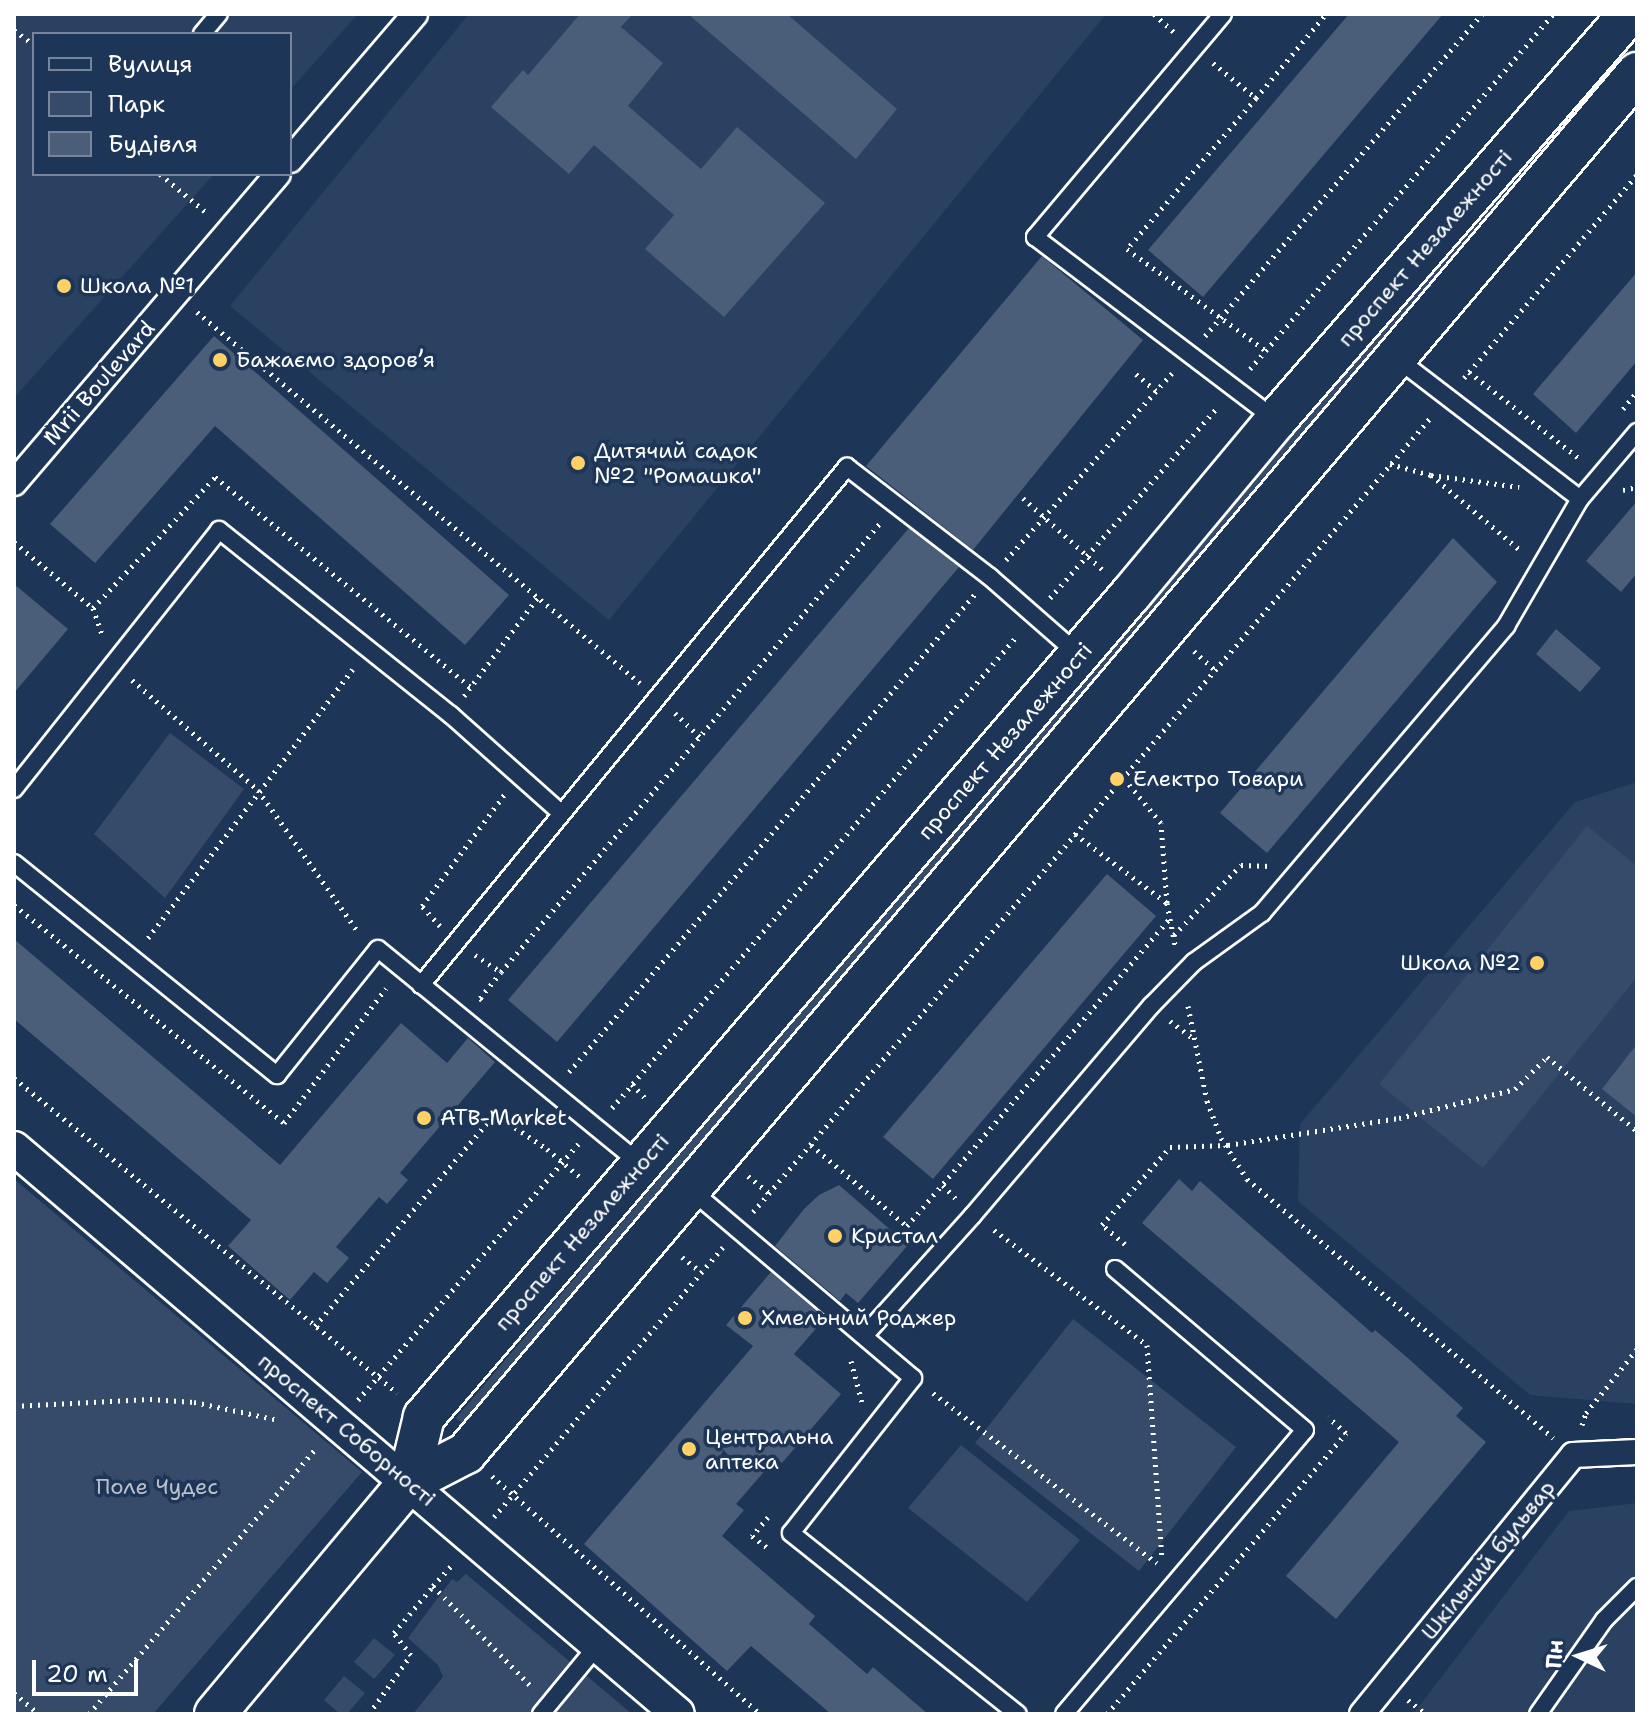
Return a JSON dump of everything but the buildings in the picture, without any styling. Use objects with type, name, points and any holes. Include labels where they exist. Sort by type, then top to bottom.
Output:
[{"type":"street","points":[[292,158],[415,14]]},
{"type":"street","name":"проспект Незалежності","points":[[408,1483],[424,1417],[1079,655],[1276,420],[1629,14]]},
{"type":"street","name":"проспект Незалежності","points":[[215,1714],[408,1483],[466,1453],[1637,73]]},
{"type":"street","name":"Mrii Boulevard","points":[[14,483],[276,176]]},
{"type":"street","name":"проспект Соборності","points":[[14,1148],[678,1714]]},
{"type":"street","points":[[1573,1455],[1637,1452]]},
{"type":"street","name":"Шкільний бульвар","points":[[1362,1714],[1573,1455]]},
{"type":"lane","points":[[204,32],[219,14]]},
{"type":"lane","points":[[1223,14],[1035,237],[1276,420]]},
{"type":"lane","points":[[1395,357],[1580,499]]},
{"type":"lane","points":[[865,1335],[973,1215],[1151,1006],[1194,962],[1262,913],[1506,626],[1580,499],[1637,432]]},
{"type":"lane","points":[[421,985],[847,467],[990,577],[1079,655]]},
{"type":"lane","points":[[14,789],[219,530],[451,715],[561,813]]},
{"type":"lane","points":[[14,863],[277,1075],[378,949],[641,1164]]},
{"type":"lane","points":[[690,1189],[913,1378],[791,1533],[1018,1714]]},
{"type":"lane","points":[[1064,1714],[1305,1430],[1115,1269]]},
{"type":"lane","points":[[1538,1714],[1604,1620],[1637,1587]]},
{"type":"lane","points":[[544,1709],[597,1646]]},
{"type":"path","points":[[1154,14],[1256,98]]},
{"type":"path","points":[[1265,350],[1127,249],[1326,14]]},
{"type":"path","points":[[569,1072],[977,592],[1046,518],[1482,14]]},
{"type":"path","points":[[89,1714],[595,1124],[1235,387],[1553,14]]},
{"type":"path","points":[[14,30],[32,44]]},
{"type":"path","points":[[369,1714],[411,1655],[394,1633],[1637,175]]},
{"type":"path","points":[[162,176],[202,208]]},
{"type":"path","points":[[175,294],[658,697],[700,737]]},
{"type":"path","points":[[1469,372],[1579,461],[1589,449]]},
{"type":"path","points":[[1136,374],[1156,391]]},
{"type":"path","points":[[1618,415],[1637,392]]},
{"type":"path","points":[[1431,475],[1528,556]]},
{"type":"path","points":[[1023,498],[1046,518]]},
{"type":"path","points":[[491,1007],[480,998],[886,516]]},
{"type":"path","points":[[14,542],[93,608],[114,664],[258,790],[353,928]]},
{"type":"path","points":[[966,582],[989,601]]},
{"type":"path","points":[[451,715],[538,597]]},
{"type":"path","points":[[112,984],[390,620]]},
{"type":"path","points":[[422,906],[519,775]]},
{"type":"path","points":[[1075,834],[1167,903],[1161,823],[1123,777]]},
{"type":"path","points":[[1174,935],[1241,865],[1273,866]]},
{"type":"path","points":[[811,1145],[907,1226],[1169,919]]},
{"type":"path","points":[[1102,1225],[1170,1147],[1228,1145],[1326,1133],[1515,1089],[1547,1057],[1637,1131]]},
{"type":"path","points":[[557,1063],[579,1081]]},
{"type":"path","points":[[14,1078],[424,1417]]},
{"type":"path","points":[[601,1099],[612,1108]]},
{"type":"path","points":[[1207,1101],[1221,1138],[1247,1179],[1573,1455],[1586,1413],[1637,1349]]},
{"type":"path","points":[[315,1326],[495,1114],[547,1149]]},
{"type":"path","points":[[950,1405],[1162,1567],[1147,1345],[1002,1235]]},
{"type":"path","points":[[14,1406],[150,1399],[194,1402],[283,1421]]},
{"type":"path","points":[[1107,1714],[1346,1433]]},
{"type":"path","points":[[304,1440],[315,1449]]},
{"type":"path","points":[[466,1453],[760,1714]]},
{"type":"path","points":[[433,1586],[544,1709]]},
{"type":"path","points":[[14,1693],[39,1714]]},
{"type":"path","points":[[1418,1708],[1426,1714]]},
{"type":"shaded area","name":"Школа №1","points":[[14,14],[358,14],[292,88],[292,32],[32,32],[32,176],[212,176],[14,398]]},
{"type":"shaded area","name":"Дитячий садок №2 \"Ромашка\"","points":[[469,14],[1106,14],[609,620],[230,306]]},
{"type":"shaded area","name":"Школа №2","points":[[1637,782],[1637,1404],[1530,1395],[1298,1201],[1300,1124],[1575,802]]},
{"type":"shaded area","points":[[1637,1503],[1637,1714],[1413,1714],[1569,1511]]},
{"type":"green space","points":[[1596,75],[1608,85],[469,1429],[456,1418]]},
{"type":"green space","points":[[170,733],[244,789],[165,898],[94,834]]},
{"type":"green space","points":[[1587,826],[1637,866],[1637,977],[1483,1168],[1379,1084]]},
{"type":"green space","name":"Поле Чудес","points":[[14,1179],[362,1472],[153,1714],[14,1714]]},
{"type":"green space","points":[[1073,1319],[1236,1447],[1139,1571],[975,1443]]},
{"type":"green space","points":[[961,1445],[1080,1540],[1027,1602],[908,1508]]},
{"type":"green space","points":[[466,1574],[632,1714],[413,1714],[443,1677],[438,1665],[408,1638],[452,1579],[457,1582]]},
{"type":"green space","points":[[374,1638],[395,1655],[374,1679],[354,1662]]},
{"type":"green space","points":[[344,1676],[365,1693],[347,1714],[340,1714],[324,1700]]},
{"type":"place","name":"Школа №1","points":[[64,286]]},
{"type":"place","name":"Бажаємо здоровʼя","points":[[220,360]]},
{"type":"place","name":"Дитячий садок №2 \"Ромашка\"","points":[[578,463]]},
{"type":"place","name":"Електро Товари","points":[[1117,779]]},
{"type":"place","name":"Школа №2","points":[[1537,963]]},
{"type":"place","name":"ATB-Market","points":[[424,1118]]},
{"type":"place","name":"Кристал","points":[[835,1236]]},
{"type":"place","name":"Хмельний Роджер","points":[[745,1318]]},
{"type":"place","name":"Центральна аптека","points":[[689,1449]]}]
